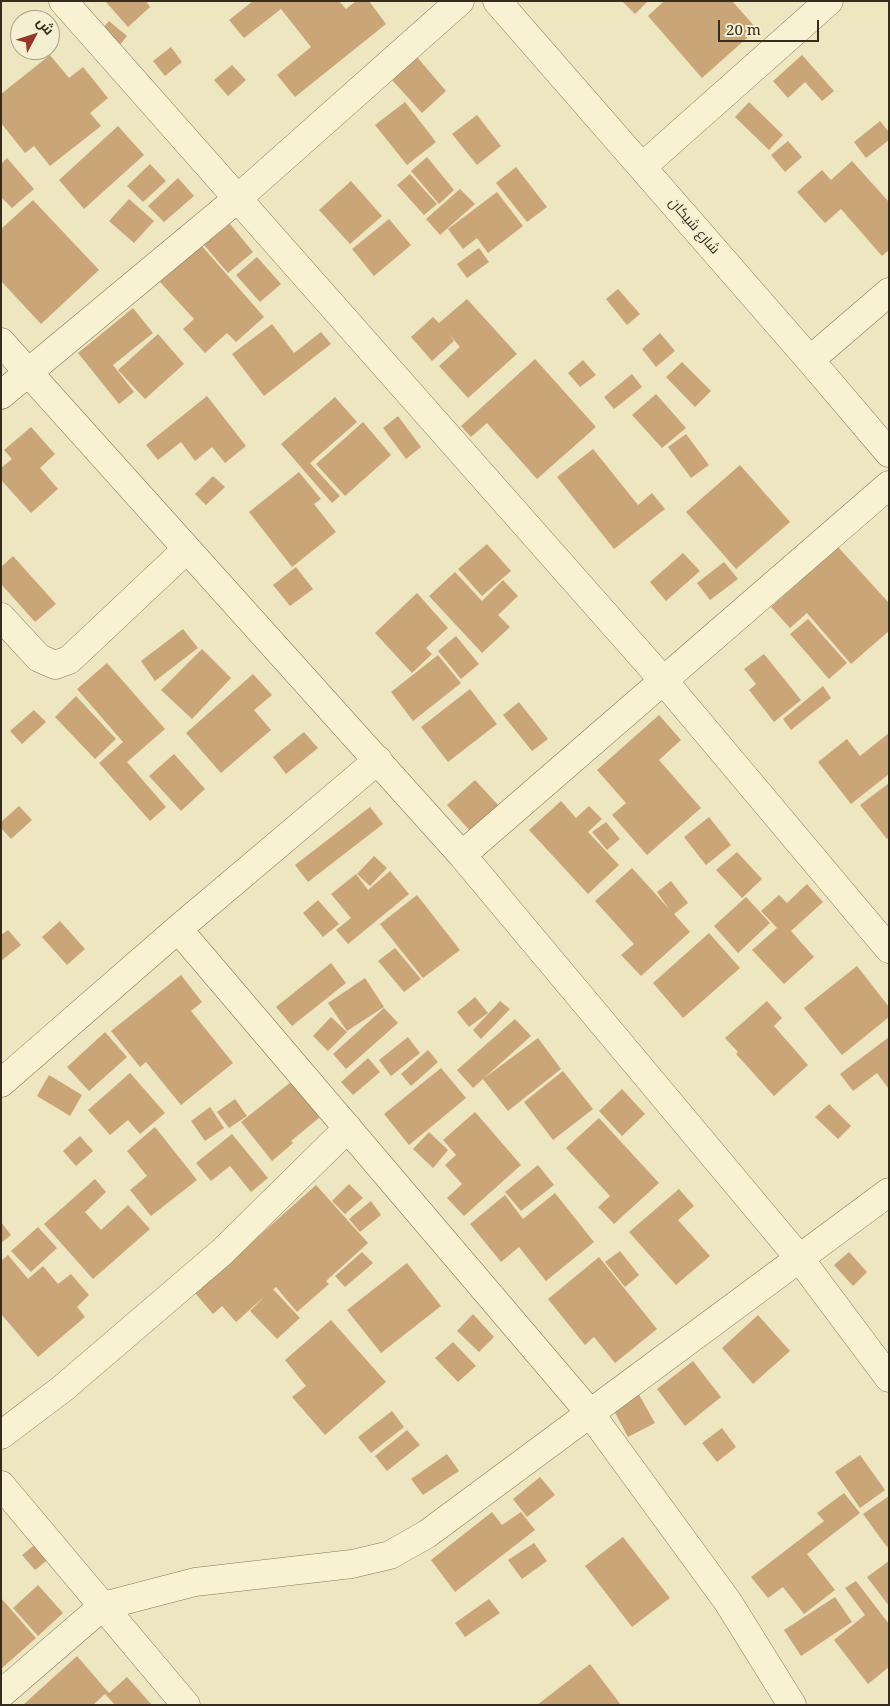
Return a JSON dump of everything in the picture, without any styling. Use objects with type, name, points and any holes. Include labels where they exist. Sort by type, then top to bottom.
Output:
[{"type":"street","points":[[63,1],[663,680],[889,949]]},
{"type":"street","points":[[1,395],[236,198],[460,1]]},
{"type":"street","name":"شارع شيكان","points":[[497,1],[889,453]]},
{"type":"street","points":[[642,167],[829,1]]},
{"type":"street","points":[[810,360],[889,292]]},
{"type":"street","points":[[1,342],[462,855],[800,1258],[889,1378]]},
{"type":"street","points":[[462,855],[889,485]]},
{"type":"street","points":[[1,617],[39,658],[55,665],[69,660],[187,549]]},
{"type":"street","points":[[2,1081],[378,760]]},
{"type":"street","points":[[178,929],[590,1413],[728,1602],[792,1705]]},
{"type":"street","points":[[1,1435],[62,1389],[222,1252],[348,1128]]},
{"type":"street","points":[[1,1694],[103,1606],[195,1582],[352,1564],[390,1555],[428,1534],[889,1192]]},
{"type":"street","points":[[1,1485],[186,1705]]},
{"type":"building","points":[[105,1],[146,1],[150,7],[128,27]]},
{"type":"building","points":[[253,1],[339,1],[346,9],[356,1],[369,1],[386,24],[295,97],[277,75],[311,47],[281,9],[244,38],[229,20]]},
{"type":"building","points":[[622,1],[648,1],[635,14]]},
{"type":"building","points":[[664,1],[732,1],[757,29],[702,78],[648,16]]},
{"type":"building","points":[[109,21],[127,36],[119,46],[101,30]]},
{"type":"building","points":[[171,47],[182,62],[165,76],[153,61]]},
{"type":"building","points":[[802,55],[834,91],[822,101],[805,82],[788,98],[773,81]]},
{"type":"building","points":[[417,57],[446,91],[422,113],[392,80]]},
{"type":"building","points":[[44,60],[54,60],[69,78],[83,67],[108,98],[90,113],[101,126],[50,166],[34,146],[25,153],[1,123],[1,94]]},
{"type":"building","points":[[232,65],[246,80],[228,96],[214,80]]},
{"type":"building","points":[[405,102],[436,142],[407,165],[375,125]]},
{"type":"building","points":[[749,102],[783,135],[769,150],[735,117]]},
{"type":"building","points":[[477,115],[501,146],[477,165],[452,134]]},
{"type":"building","points":[[880,121],[889,132],[889,140],[866,158],[854,142]]},
{"type":"building","points":[[118,126],[144,155],[84,209],[59,180]]},
{"type":"building","points":[[788,141],[802,157],[785,172],[771,155]]},
{"type":"building","points":[[427,157],[454,190],[439,204],[411,171]]},
{"type":"building","points":[[7,158],[34,189],[12,208],[1,197],[1,164]]},
{"type":"building","points":[[852,161],[889,202],[889,250],[882,256],[841,209],[825,223],[797,192],[822,170],[831,180]]},
{"type":"building","points":[[150,164],[166,181],[143,202],[127,186]]},
{"type":"building","points":[[516,167],[547,207],[527,222],[496,183]]},
{"type":"building","points":[[410,174],[437,204],[424,215],[397,185]]},
{"type":"building","points":[[178,178],[194,196],[164,222],[148,206]]},
{"type":"building","points":[[351,181],[382,216],[350,244],[319,210]]},
{"type":"building","points":[[460,189],[475,204],[440,235],[426,219]]},
{"type":"building","points":[[497,192],[523,226],[488,253],[477,238],[463,249],[448,229]]},
{"type":"building","points":[[129,199],[154,221],[134,243],[109,221]]},
{"type":"building","points":[[33,200],[99,270],[41,324],[1,281],[1,229]]},
{"type":"building","points":[[389,219],[411,245],[374,276],[352,249]]},
{"type":"building","points":[[230,224],[253,252],[228,273],[204,245]]},
{"type":"building","points":[[201,245],[264,317],[236,342],[227,333],[205,353],[183,329],[194,319],[160,282]]},
{"type":"building","points":[[479,248],[489,262],[467,278],[457,264]]},
{"type":"building","points":[[257,257],[281,284],[260,302],[236,275]]},
{"type":"building","points":[[618,289],[640,314],[627,325],[606,299]]},
{"type":"building","points":[[467,299],[517,354],[468,398],[439,366],[460,347],[448,333],[454,341],[432,361],[411,337],[433,317],[439,323]]},
{"type":"building","points":[[133,308],[153,333],[113,365],[134,392],[119,404],[78,353]]},
{"type":"building","points":[[272,324],[294,353],[321,332],[331,344],[264,396],[232,354]]},
{"type":"building","points":[[660,333],[675,351],[656,367],[642,349]]},
{"type":"building","points":[[158,334],[184,364],[145,399],[118,370]]},
{"type":"building","points":[[535,359],[596,427],[537,479],[487,423],[471,437],[461,426]]},
{"type":"building","points":[[583,360],[596,375],[580,387],[568,373]]},
{"type":"building","points":[[682,362],[711,391],[695,407],[666,377]]},
{"type":"building","points":[[632,374],[642,387],[614,409],[604,397]]},
{"type":"building","points":[[656,394],[686,428],[662,448],[632,415]]},
{"type":"building","points":[[207,396],[246,446],[225,463],[212,447],[195,461],[181,442],[158,460],[146,445]]},
{"type":"building","points":[[335,397],[357,422],[310,463],[340,496],[332,503],[281,444]]},
{"type":"building","points":[[398,416],[421,447],[406,459],[383,428]]},
{"type":"building","points":[[363,422],[391,455],[345,496],[316,464]]},
{"type":"building","points":[[31,427],[55,454],[40,468],[58,489],[31,513],[1,480],[1,468],[12,459],[4,450]]},
{"type":"building","points":[[686,434],[709,465],[691,478],[668,447]]},
{"type":"building","points":[[593,449],[638,505],[652,493],[665,509],[614,549],[557,477]]},
{"type":"building","points":[[740,465],[790,522],[736,569],[686,512]]},
{"type":"building","points":[[299,472],[321,499],[314,504],[336,532],[292,567],[249,512]]},
{"type":"building","points":[[213,476],[225,487],[206,505],[195,494]]},
{"type":"building","points":[[487,544],[511,571],[482,596],[458,569]]},
{"type":"building","points":[[838,547],[889,603],[889,631],[851,664],[807,613],[790,628],[771,607]]},
{"type":"building","points":[[683,553],[700,571],[666,601],[650,582]]},
{"type":"building","points":[[13,556],[56,604],[35,622],[1,584],[1,567]]},
{"type":"building","points":[[724,562],[738,579],[710,600],[697,583]]},
{"type":"building","points":[[296,567],[313,589],[290,606],[273,585]]},
{"type":"building","points":[[455,572],[482,601],[503,580],[518,596],[498,615],[510,627],[482,653],[429,596]]},
{"type":"building","points":[[417,593],[448,628],[426,648],[432,654],[412,673],[375,633]]},
{"type":"building","points":[[808,619],[847,663],[829,679],[790,634]]},
{"type":"building","points":[[183,629],[198,648],[155,681],[141,661]]},
{"type":"building","points":[[456,636],[479,664],[461,679],[438,651]]},
{"type":"building","points":[[202,649],[231,678],[192,719],[161,690]]},
{"type":"building","points":[[764,654],[801,700],[774,722],[749,690],[756,684],[744,669]]},
{"type":"building","points":[[438,655],[461,683],[413,721],[391,692]]},
{"type":"building","points":[[107,663],[165,729],[127,762],[166,807],[150,821],[99,763],[123,742],[77,689]]},
{"type":"building","points":[[253,674],[272,695],[254,710],[271,730],[221,773],[186,733]]},
{"type":"building","points":[[823,686],[831,698],[791,730],[783,719]]},
{"type":"building","points":[[470,689],[497,724],[448,762],[421,727]]},
{"type":"building","points":[[76,696],[116,739],[95,759],[55,717]]},
{"type":"building","points":[[519,702],[548,739],[532,751],[503,715]]},
{"type":"building","points":[[34,710],[46,722],[22,744],[10,731]]},
{"type":"building","points":[[659,715],[681,740],[659,760],[701,808],[647,855],[612,815],[626,803],[597,770]]},
{"type":"building","points":[[304,732],[318,748],[286,774],[273,757]]},
{"type":"building","points":[[889,733],[889,774],[851,804],[818,762],[847,739],[860,756]]},
{"type":"building","points":[[174,754],[205,789],[181,811],[149,776]]},
{"type":"building","points":[[475,780],[499,806],[470,831],[447,805]]},
{"type":"building","points":[[889,783],[889,837],[887,839],[860,805]]},
{"type":"building","points":[[561,801],[576,818],[589,806],[602,819],[588,832],[619,865],[588,894],[529,830]]},
{"type":"building","points":[[19,806],[32,820],[11,839],[1,828],[1,822]]},
{"type":"building","points":[[370,807],[383,824],[308,882],[295,865]]},
{"type":"building","points":[[709,817],[731,845],[706,865],[684,837]]},
{"type":"building","points":[[606,822],[620,839],[607,850],[592,832]]},
{"type":"building","points":[[737,852],[762,879],[742,898],[716,870]]},
{"type":"building","points":[[374,856],[387,868],[370,886],[357,874]]},
{"type":"building","points":[[632,868],[669,909],[657,892],[671,881],[688,903],[674,914],[690,932],[641,976],[621,955],[634,944],[595,901]]},
{"type":"building","points":[[390,871],[409,894],[348,944],[336,930],[351,918],[331,894],[356,874],[368,890]]},
{"type":"building","points":[[807,884],[823,902],[791,931],[814,957],[784,984],[752,950],[777,928],[761,911],[779,895],[787,903]]},
{"type":"building","points":[[417,895],[460,950],[423,978],[380,924]]},
{"type":"building","points":[[746,897],[770,923],[738,953],[714,926]]},
{"type":"building","points":[[318,900],[339,924],[323,937],[303,913]]},
{"type":"building","points":[[60,921],[85,949],[67,965],[42,937]]},
{"type":"building","points":[[8,930],[21,945],[1,961],[1,935]]},
{"type":"building","points":[[709,933],[740,968],[683,1018],[653,983]]},
{"type":"building","points":[[395,948],[421,979],[404,992],[378,961]]},
{"type":"building","points":[[331,963],[346,983],[292,1026],[276,1007]]},
{"type":"building","points":[[857,966],[889,1007],[889,1017],[842,1055],[804,1008]]},
{"type":"building","points":[[181,975],[202,1002],[191,1011],[233,1063],[181,1105],[146,1062],[140,1067],[111,1031]]},
{"type":"building","points":[[365,978],[384,1007],[347,1031],[328,1003]]},
{"type":"building","points":[[475,997],[488,1013],[469,1027],[457,1012]]},
{"type":"building","points":[[500,1001],[510,1009],[481,1039],[473,1030]]},
{"type":"building","points":[[767,1001],[782,1018],[774,1026],[808,1065],[774,1096],[736,1054],[738,1052],[725,1038]]},
{"type":"building","points":[[384,1008],[398,1023],[346,1069],[333,1054]]},
{"type":"building","points":[[331,1017],[347,1032],[328,1051],[313,1036]]},
{"type":"building","points":[[515,1019],[531,1036],[473,1088],[457,1070]]},
{"type":"building","points":[[105,1032],[127,1057],[89,1091],[67,1067]]},
{"type":"building","points":[[408,1037],[420,1053],[391,1076],[379,1060]]},
{"type":"building","points":[[889,1037],[889,1089],[877,1073],[853,1091],[840,1074]]},
{"type":"building","points":[[538,1038],[561,1069],[508,1111],[483,1079]]},
{"type":"building","points":[[428,1050],[438,1062],[411,1086],[401,1074]]},
{"type":"building","points":[[368,1058],[380,1072],[353,1095],[341,1082]]},
{"type":"building","points":[[441,1068],[466,1098],[409,1145],[384,1114]]},
{"type":"building","points":[[563,1071],[593,1109],[553,1140],[524,1102]]},
{"type":"building","points":[[130,1073],[165,1113],[140,1134],[128,1120],[110,1135],[88,1110]]},
{"type":"building","points":[[49,1075],[82,1095],[70,1116],[37,1096]]},
{"type":"building","points":[[296,1078],[325,1113],[291,1141],[293,1143],[272,1161],[241,1122]]},
{"type":"building","points":[[622,1089],[645,1114],[622,1136],[599,1111]]},
{"type":"building","points":[[235,1099],[247,1116],[229,1128],[217,1112]]},
{"type":"building","points":[[829,1104],[851,1126],[838,1139],[815,1117]]},
{"type":"building","points":[[210,1107],[224,1128],[205,1141],[191,1121]]},
{"type":"building","points":[[475,1112],[521,1165],[464,1216],[447,1198],[462,1184],[445,1165],[456,1155],[443,1140]]},
{"type":"building","points":[[599,1118],[659,1183],[614,1224],[598,1207],[610,1196],[566,1148]]},
{"type":"building","points":[[155,1127],[197,1180],[151,1216],[130,1190],[147,1176],[127,1151]]},
{"type":"building","points":[[429,1132],[448,1150],[433,1168],[413,1149]]},
{"type":"building","points":[[232,1134],[268,1178],[251,1192],[230,1166],[211,1181],[196,1163]]},
{"type":"building","points":[[80,1136],[93,1151],[76,1166],[63,1151]]},
{"type":"building","points":[[538,1165],[554,1185],[521,1211],[505,1192]]},
{"type":"building","points":[[95,1179],[106,1192],[85,1212],[101,1230],[128,1205],[150,1229],[93,1279],[44,1224]]},
{"type":"building","points":[[349,1184],[363,1198],[345,1214],[332,1201]]},
{"type":"building","points":[[316,1185],[368,1243],[326,1281],[329,1284],[297,1312],[276,1287],[273,1289],[300,1318],[277,1339],[250,1311],[266,1295],[236,1322],[222,1306],[213,1314],[195,1293]]},
{"type":"building","points":[[679,1189],[694,1206],[678,1220],[710,1256],[676,1285],[629,1232]]},
{"type":"building","points":[[555,1193],[594,1242],[546,1281],[519,1247],[501,1262],[470,1224],[505,1195],[523,1219]]},
{"type":"building","points":[[371,1201],[381,1215],[360,1232],[349,1219]]},
{"type":"building","points":[[1,1222],[11,1235],[1,1243]]},
{"type":"building","points":[[38,1227],[57,1248],[31,1272],[11,1251]]},
{"type":"building","points":[[620,1251],[639,1275],[625,1287],[605,1262]]},
{"type":"building","points":[[362,1252],[373,1263],[345,1287],[335,1276]]},
{"type":"building","points":[[849,1252],[867,1272],[853,1286],[834,1265]]},
{"type":"building","points":[[8,1255],[28,1279],[43,1266],[58,1284],[71,1274],[89,1295],[77,1307],[85,1317],[38,1357],[1,1314],[1,1261]]},
{"type":"building","points":[[599,1257],[657,1329],[615,1363],[594,1337],[585,1345],[548,1299]]},
{"type":"building","points":[[407,1263],[441,1306],[381,1353],[347,1310]]},
{"type":"building","points":[[473,1314],[494,1337],[479,1352],[457,1331]]},
{"type":"building","points":[[758,1315],[790,1351],[753,1384],[722,1348]]},
{"type":"building","points":[[331,1320],[386,1382],[325,1435],[292,1397],[306,1386],[285,1360]]},
{"type":"building","points":[[453,1342],[476,1366],[458,1382],[435,1358]]},
{"type":"building","points":[[693,1361],[721,1397],[685,1426],[657,1389]]},
{"type":"building","points":[[638,1393],[655,1423],[628,1437],[612,1407]]},
{"type":"building","points":[[392,1411],[404,1427],[371,1453],[358,1437]]},
{"type":"building","points":[[722,1428],[736,1447],[717,1462],[702,1443]]},
{"type":"building","points":[[407,1430],[420,1445],[387,1471],[375,1456]]},
{"type":"building","points":[[447,1454],[459,1471],[423,1495],[411,1479]]},
{"type":"building","points":[[860,1455],[885,1490],[860,1508],[835,1472]]},
{"type":"building","points":[[540,1477],[555,1495],[527,1517],[513,1499]]},
{"type":"building","points":[[844,1493],[860,1513],[807,1554],[835,1590],[804,1614],[783,1587],[768,1598],[751,1577],[824,1521],[817,1513]]},
{"type":"building","points":[[889,1496],[889,1545],[887,1547],[863,1514]]},
{"type":"building","points":[[492,1512],[502,1525],[521,1512],[535,1530],[455,1592],[431,1560]]},
{"type":"building","points":[[47,1535],[60,1550],[35,1570],[22,1555]]},
{"type":"building","points":[[623,1537],[670,1598],[632,1627],[585,1566]]},
{"type":"building","points":[[534,1543],[547,1561],[522,1579],[508,1560]]},
{"type":"building","points":[[889,1561],[889,1606],[867,1577]]},
{"type":"building","points":[[856,1581],[889,1624],[889,1667],[868,1684],[834,1640],[865,1615],[845,1588]]},
{"type":"building","points":[[38,1585],[63,1613],[38,1636],[13,1608]]},
{"type":"building","points":[[835,1597],[852,1622],[801,1656],[784,1630]]},
{"type":"building","points":[[1,1598],[36,1638],[1,1669]]},
{"type":"building","points":[[489,1599],[500,1613],[465,1637],[455,1623]]},
{"type":"building","points":[[77,1656],[109,1693],[127,1677],[152,1705],[115,1705],[105,1694],[93,1705],[23,1705]]},
{"type":"building","points":[[590,1664],[621,1705],[537,1705]]}]
